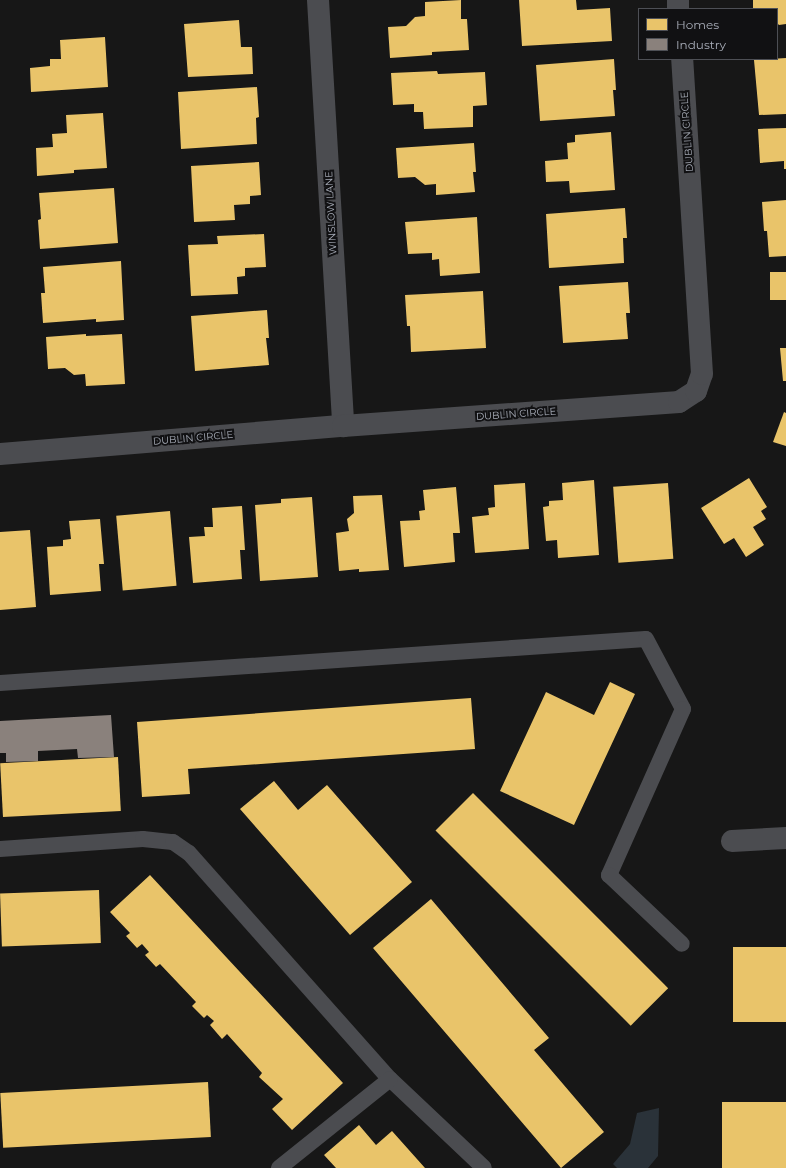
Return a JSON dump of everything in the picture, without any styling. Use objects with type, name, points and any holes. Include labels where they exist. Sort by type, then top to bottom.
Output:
[{"type":"street","name":"WINSLOW LANE","points":[[318,0],[343,426]]},
{"type":"street","name":"DUBLIN CIRCLE","points":[[0,454],[343,426],[679,402],[696,391],[702,374],[702,350],[682,60]]},
{"type":"street","points":[[732,841],[786,838]]},
{"type":"lane","points":[[0,683],[646,639],[683,709],[609,875],[682,944]]},
{"type":"lane","points":[[0,849],[142,839],[173,842],[189,853],[390,1079],[484,1168]]},
{"type":"lane","points":[[279,1168],[390,1079]]},
{"type":"shaded area","points":[[659,1108],[658,1156],[648,1168],[617,1168],[613,1164],[630,1144],[637,1113]]},
{"type":"building: Homes","points":[[461,0],[461,19],[467,19],[469,50],[432,52],[432,55],[390,58],[388,27],[406,26],[415,17],[425,16],[425,2]]},
{"type":"building: Homes","points":[[519,0],[576,0],[577,10],[610,8],[612,41],[522,46]]},
{"type":"building: Homes","points":[[753,0],[786,0],[786,24],[778,24],[778,8],[753,8]]},
{"type":"building: Homes","points":[[239,20],[241,47],[252,47],[253,74],[188,77],[184,24]]},
{"type":"building: Homes","points":[[105,37],[108,87],[31,92],[30,68],[50,66],[50,59],[61,59],[60,40]]},
{"type":"building: Homes","points":[[778,58],[786,58],[786,114],[759,115],[754,60],[778,60]]},
{"type":"building: Homes","points":[[614,59],[616,90],[613,90],[615,116],[540,121],[536,65]]},
{"type":"building: Homes","points":[[437,71],[438,74],[485,72],[487,105],[473,106],[473,127],[424,129],[423,112],[414,112],[414,104],[393,105],[391,73]]},
{"type":"building: Homes","points":[[257,87],[259,117],[256,118],[257,144],[181,149],[178,92]]},
{"type":"building: Homes","points":[[103,113],[107,168],[74,170],[74,173],[37,176],[36,148],[53,147],[52,134],[67,133],[66,115]]},
{"type":"building: Homes","points":[[786,128],[786,169],[784,169],[784,161],[760,163],[758,129]]},
{"type":"building: Homes","points":[[611,132],[615,190],[570,193],[569,181],[546,182],[545,161],[568,159],[567,143],[575,142],[575,135]]},
{"type":"building: Homes","points":[[474,143],[476,172],[473,172],[475,192],[436,195],[436,184],[425,185],[415,177],[398,178],[396,148]]},
{"type":"building: Homes","points":[[259,162],[261,195],[250,196],[250,204],[234,205],[235,220],[194,222],[191,166]]},
{"type":"building: Homes","points":[[114,188],[118,243],[40,249],[38,220],[41,219],[39,193]]},
{"type":"building: Homes","points":[[786,200],[786,256],[769,257],[767,231],[764,231],[762,202]]},
{"type":"building: Homes","points":[[625,208],[627,238],[623,238],[624,263],[549,268],[546,214]]},
{"type":"building: Homes","points":[[477,217],[480,273],[440,276],[439,259],[432,260],[432,253],[408,254],[405,222]]},
{"type":"building: Homes","points":[[264,234],[266,267],[245,268],[245,276],[237,277],[238,294],[191,296],[188,245],[218,244],[217,236]]},
{"type":"building: Homes","points":[[121,261],[124,320],[96,322],[96,319],[43,323],[41,293],[45,293],[43,267]]},
{"type":"building: Homes","points":[[770,272],[786,272],[786,300],[770,300]]},
{"type":"building: Homes","points":[[628,282],[630,313],[626,313],[628,339],[563,343],[559,286]]},
{"type":"building: Homes","points":[[483,291],[486,348],[411,352],[410,326],[407,326],[405,295]]},
{"type":"building: Homes","points":[[267,310],[269,338],[266,338],[269,365],[195,371],[191,316]]},
{"type":"building: Homes","points":[[86,334],[86,336],[122,334],[125,384],[86,386],[85,374],[74,375],[65,368],[48,369],[46,337]]},
{"type":"building: Homes","points":[[780,348],[786,348],[786,381],[783,381]]},
{"type":"building: Homes","points":[[784,412],[786,413],[786,446],[773,442]]},
{"type":"building: Homes","points":[[749,478],[767,507],[761,511],[766,519],[753,527],[764,545],[746,557],[734,538],[724,544],[701,508]]},
{"type":"building: Homes","points":[[594,480],[599,555],[558,558],[557,540],[546,541],[543,507],[549,506],[549,501],[563,500],[562,483]]},
{"type":"building: Homes","points":[[525,483],[529,549],[475,553],[472,517],[489,515],[488,508],[495,507],[494,485]]},
{"type":"building: Homes","points":[[668,483],[673,559],[618,563],[613,487]]},
{"type":"building: Homes","points":[[456,487],[460,533],[453,533],[455,562],[404,567],[400,521],[420,520],[419,511],[425,510],[423,490]]},
{"type":"building: Homes","points":[[382,495],[389,570],[359,572],[359,569],[339,571],[336,533],[349,531],[347,519],[354,513],[353,496]]},
{"type":"building: Homes","points":[[312,497],[318,577],[260,581],[255,505],[281,503],[281,499]]},
{"type":"building: Homes","points":[[242,506],[245,550],[240,550],[242,579],[193,583],[189,537],[205,536],[204,527],[213,527],[212,508]]},
{"type":"building: Homes","points":[[170,511],[177,586],[123,590],[116,516]]},
{"type":"building: Homes","points":[[100,519],[104,564],[99,564],[101,591],[50,595],[47,547],[63,546],[63,540],[71,539],[69,521]]},
{"type":"building: Homes","points":[[30,530],[36,607],[0,610],[0,532]]},
{"type":"building: Homes","points":[[610,682],[635,694],[574,825],[500,791],[546,692],[594,715]]},
{"type":"building: Homes","points":[[471,698],[475,749],[188,769],[190,794],[142,797],[137,722]]},
{"type":"building: Homes","points":[[118,757],[121,811],[3,817],[0,763]]},
{"type":"building: Homes","points":[[274,781],[298,810],[327,785],[412,882],[350,935],[240,809]]},
{"type":"building: Homes","points":[[473,793],[668,988],[631,1026],[436,830]]},
{"type":"building: Homes","points":[[150,875],[343,1083],[292,1130],[272,1109],[283,1099],[259,1077],[262,1073],[227,1034],[222,1039],[210,1025],[214,1021],[207,1015],[204,1018],[192,1006],[196,1002],[160,964],[156,967],[145,955],[149,952],[142,944],[137,948],[126,936],[130,933],[110,912]]},
{"type":"building: Homes","points":[[99,890],[101,943],[2,946],[0,893]]},
{"type":"building: Homes","points":[[431,899],[549,1038],[534,1050],[604,1132],[561,1168],[373,948]]},
{"type":"building: Homes","points":[[733,947],[786,947],[786,1022],[733,1022]]},
{"type":"building: Homes","points":[[208,1082],[211,1137],[3,1148],[0,1093]]},
{"type":"building: Homes","points":[[722,1102],[786,1102],[786,1168],[722,1168]]},
{"type":"building: Homes","points":[[359,1125],[376,1145],[392,1131],[425,1168],[336,1168],[324,1155]]},
{"type":"building: Industry","points":[[111,715],[114,757],[78,758],[77,749],[38,751],[38,761],[6,762],[6,753],[0,753],[0,721]]}]
